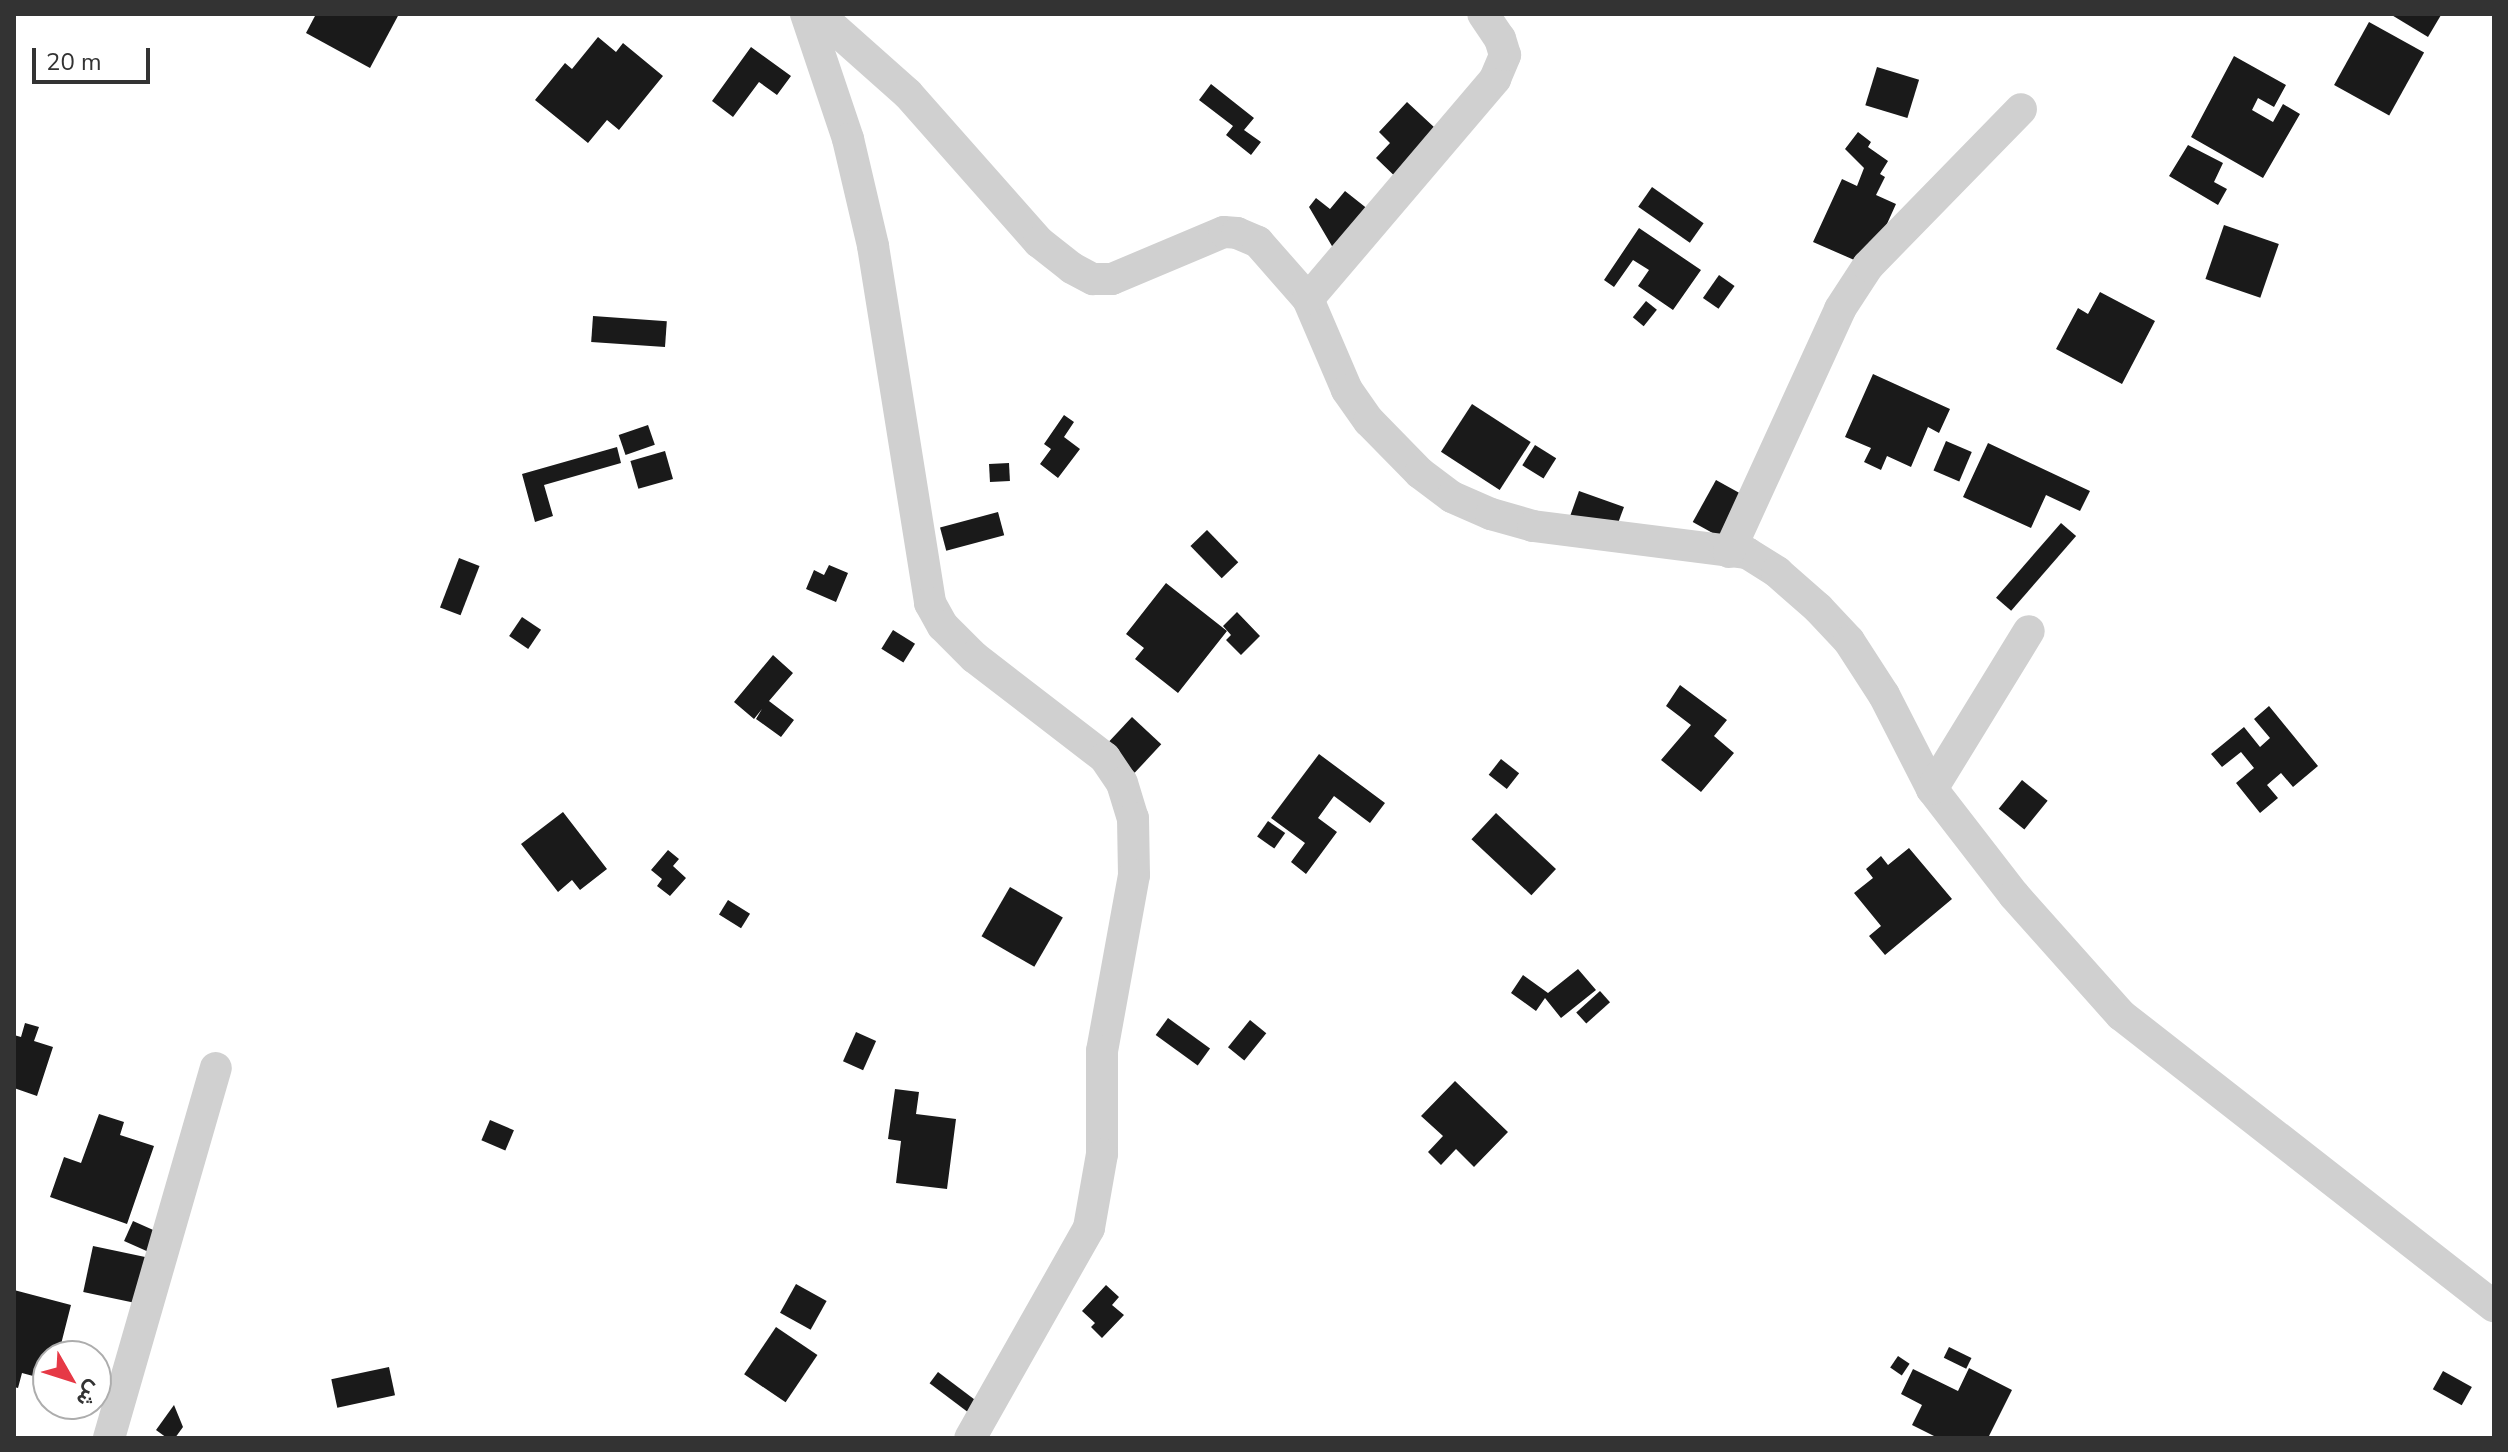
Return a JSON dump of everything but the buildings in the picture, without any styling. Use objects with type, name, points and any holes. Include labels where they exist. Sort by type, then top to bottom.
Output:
[{"type":"street","points":[[806,14],[848,139],[873,246],[930,603],[943,626],[974,657],[1105,758],[1122,783],[1133,818],[1134,875],[1102,1051],[1102,1154],[1089,1228],[970,1438]]},
{"type":"street","points":[[818,14],[908,94],[1039,242],[1072,268],[1093,279],[1112,279],[1210,236],[1237,233],[1258,242],[1308,299],[1347,390],[1369,421],[1420,473],[1452,497],[1491,514],[1533,526],[1747,553],[1777,572],[1849,641],[1884,695],[1932,789],[2014,895],[2121,1015],[2494,1306]]},
{"type":"street","points":[[1308,299],[1495,79],[1505,55],[1500,39],[1483,14]]},
{"type":"street","points":[[1729,552],[1821,348],[1861,277],[2021,109]]},
{"type":"street","points":[[1932,789],[2029,631]]},
{"type":"street","points":[[109,1438],[216,1068]]}]
